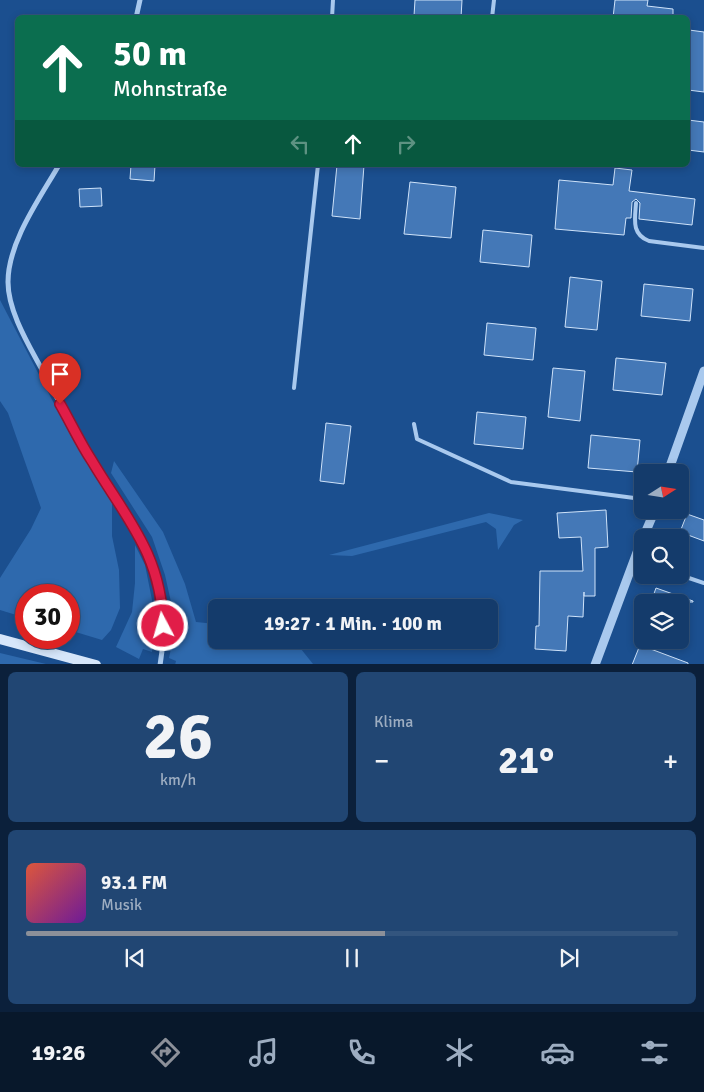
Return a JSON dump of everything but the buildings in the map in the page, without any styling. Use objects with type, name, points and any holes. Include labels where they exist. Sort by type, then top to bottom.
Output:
[{"type":"main road","points":[[0,639],[96,664]]},
{"type":"street","points":[[137,15],[140,0]]},
{"type":"street","points":[[58,167],[30,215],[15,248],[8,283],[12,304],[26,340],[91,460],[136,529],[150,556],[158,582],[163,615],[160,664]]},
{"type":"street","points":[[671,464],[704,371]]},
{"type":"street","points":[[595,664],[634,571]]},
{"type":"lane","points":[[332,15],[334,0]]},
{"type":"lane","points":[[492,15],[494,0]]},
{"type":"lane","points":[[294,388],[318,167]]},
{"type":"lane","points":[[636,202],[634,223],[636,232],[643,239],[704,248]]},
{"type":"lane","points":[[414,424],[417,439],[511,482],[634,498]]},
{"type":"lane","points":[[689,578],[704,583]]},
{"type":"shaded area","points":[[0,300],[72,438],[112,500],[112,536],[119,570],[120,608],[111,630],[102,640],[80,633],[80,584],[15,584],[15,615],[0,610],[0,578],[31,529],[41,508],[8,413],[0,401]]},
{"type":"shaded area","points":[[114,461],[163,532],[185,584],[196,622],[208,623],[208,649],[301,649],[313,664],[175,664],[176,661],[169,658],[174,634],[171,602],[165,575],[152,537],[111,473]]},
{"type":"shaded area","points":[[489,513],[523,520],[514,525],[498,550],[496,529],[486,522],[352,556],[329,555]]},
{"type":"shaded area","points":[[135,545],[145,565],[155,615],[152,652],[143,649],[139,659],[116,647],[132,612],[135,583]]},
{"type":"shaded area","points":[[0,653],[46,664],[0,664]]},
{"type":"route","points":[[60,404],[91,460],[136,529],[150,556],[158,582],[163,626]]}]
